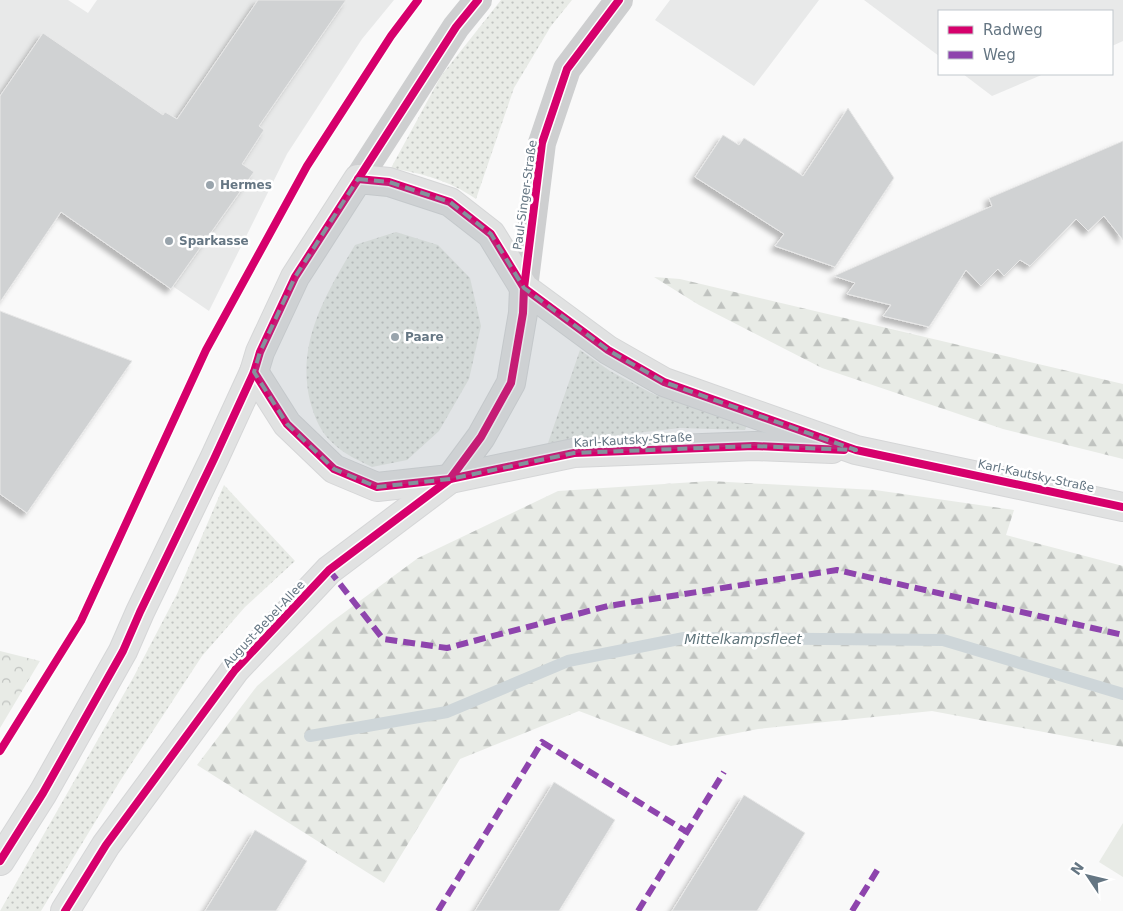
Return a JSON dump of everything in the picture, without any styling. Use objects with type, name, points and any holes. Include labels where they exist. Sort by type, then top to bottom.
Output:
[{"type":"street","points":[[0,861],[43,793],[124,651],[254,372],[260,352],[295,277],[456,28],[478,0]]},
{"type":"street","name":"Paul-Singer-Straße","points":[[511,383],[523,313],[524,288],[542,143],[567,69],[619,0]]},
{"type":"street","name":"Karl-Kautsky-Straße","points":[[358,179],[389,182],[450,202],[491,234],[524,288],[608,350],[664,382],[856,450],[1123,507]]},
{"type":"street","name":"Karl-Kautsky-Straße","points":[[254,372],[287,424],[334,469],[377,488],[450,479],[574,453],[754,446],[856,450]]},
{"type":"street","name":"August-Bebel-Allee","points":[[65,911],[106,845],[235,670],[329,570],[450,479],[481,437],[511,383]]},
{"type":"highlighted area","points":[[358,179],[389,182],[450,202],[491,234],[524,288],[608,350],[664,382],[856,450],[754,446],[574,453],[450,479],[377,487],[334,469],[287,424],[254,372],[260,352],[295,277]]},
{"type":"shaded area","points":[[0,0],[68,0],[88,13],[97,0],[394,0],[362,39],[287,154],[209,311],[0,168]]},
{"type":"shaded area","points":[[670,0],[819,0],[754,86],[655,20]]},
{"type":"shaded area","points":[[864,0],[1123,0],[1123,41],[1113,46],[1113,10],[938,10],[938,55]]},
{"type":"shaded area","points":[[964,75],[1042,75],[992,96]]},
{"type":"green space","points":[[501,0],[572,0],[551,26],[514,88],[476,199],[456,187],[435,179],[391,168],[441,76]]},
{"type":"green space","points":[[396,232],[438,245],[470,278],[481,326],[469,379],[439,431],[407,460],[372,467],[340,449],[322,431],[310,401],[307,359],[310,339],[324,300],[355,245]]},
{"type":"green space","points":[[654,277],[680,279],[1123,384],[1123,459],[1003,429],[822,368],[699,305]]},
{"type":"green space","points":[[580,350],[610,371],[653,394],[747,425],[745,430],[680,428],[548,443]]},
{"type":"green space","points":[[710,481],[875,490],[1014,510],[1006,535],[1123,566],[1123,747],[932,711],[758,729],[671,746],[579,711],[460,759],[384,883],[197,765],[257,686],[330,623],[418,558],[558,491]]},
{"type":"green space","points":[[224,485],[295,561],[245,607],[202,656],[120,781],[41,911],[0,911],[133,678],[177,594]]},
{"type":"green space","points":[[0,651],[40,661],[0,728]]},
{"type":"green space","points":[[1123,823],[1123,877],[1099,862]]},
{"type":"building","points":[[258,0],[346,0],[259,126],[264,130],[242,164],[254,172],[171,289],[61,212],[0,302],[0,96],[43,33],[163,115],[165,112],[177,119]]},
{"type":"building","points":[[848,108],[894,178],[835,267],[775,246],[784,234],[695,177],[723,135],[739,145],[744,138],[803,176]]},
{"type":"building","points":[[1123,141],[1123,240],[1104,216],[1088,231],[1076,219],[1030,266],[1020,260],[1004,276],[998,269],[981,286],[966,270],[929,327],[883,316],[891,305],[847,294],[855,283],[834,276],[992,206],[989,198]]},
{"type":"building","points":[[0,311],[132,361],[27,513],[0,494]]},
{"type":"building","points":[[554,782],[615,820],[559,911],[475,911]]},
{"type":"building","points":[[744,795],[805,833],[757,911],[672,911]]},
{"type":"building","points":[[255,830],[307,861],[276,911],[205,911]]},
{"type":"waterway","name":"Mittelkampsfleet","points":[[310,736],[447,712],[568,661],[684,638],[943,640],[1123,694]]},
{"type":"marked path","points":[[329,570],[383,639],[447,648],[608,606],[837,570],[1123,635]]},
{"type":"marked path","points":[[438,911],[542,742],[687,832]]},
{"type":"marked path","points":[[638,911],[724,772]]},
{"type":"marked path","points":[[852,911],[878,869]]},
{"type":"cycle path","points":[[0,751],[81,621],[206,350],[307,166],[391,36],[418,0]]},
{"type":"cycle path","points":[[0,861],[43,793],[123,651],[214,459],[295,277],[456,27],[478,0]]},
{"type":"cycle path","points":[[65,911],[106,845],[235,670],[329,570],[450,479],[481,437],[511,383],[523,313],[524,288],[542,143],[567,69],[619,0]]},
{"type":"cycle path","points":[[358,179],[389,182],[450,202],[491,234],[524,288],[608,350],[664,382],[856,450],[1123,507]]},
{"type":"cycle path","points":[[254,372],[287,424],[334,469],[377,487],[450,479],[574,453],[754,446],[844,450]]},
{"type":"place","name":"Hermes","points":[[210,185]]},
{"type":"place","name":"Sparkasse","points":[[169,241]]},
{"type":"place","name":"Paare","points":[[395,337]]}]
